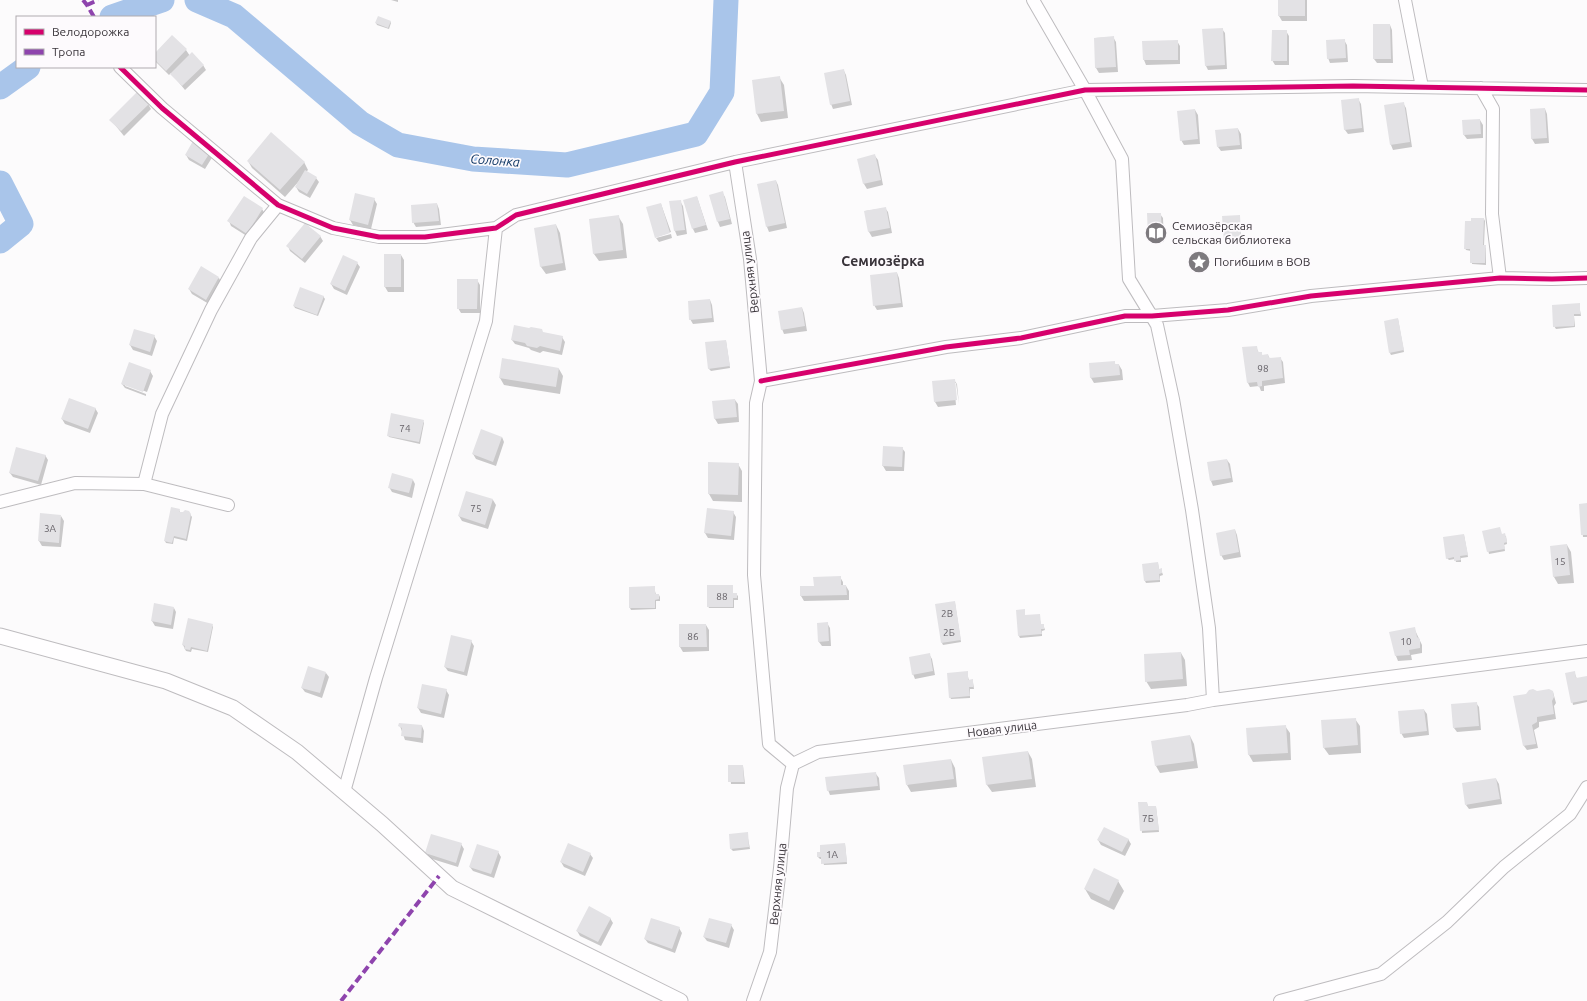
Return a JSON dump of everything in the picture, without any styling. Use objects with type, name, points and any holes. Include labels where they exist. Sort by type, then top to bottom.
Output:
[{"type":"street","points":[[1033,0],[1085,90],[1122,159],[1129,279],[1157,325],[1173,399],[1192,510],[1209,628],[1213,700]]},
{"type":"street","points":[[1405,0],[1422,87]]},
{"type":"street","points":[[121,68],[162,108],[278,205],[333,228],[379,237],[425,237],[496,228],[516,215],[735,162],[1085,90],[1354,86],[1587,90]]},
{"type":"street","points":[[1480,88],[1493,109],[1492,214],[1500,278]]},
{"type":"street","name":"Верхняя улица","points":[[735,162],[750,259],[761,381],[756,403],[754,575],[769,744],[793,764],[787,788],[780,868],[770,952],[753,1001]]},
{"type":"street","points":[[144,484],[162,414],[211,310],[251,238],[278,205]]},
{"type":"street","points":[[344,792],[376,678],[486,322],[496,228]]},
{"type":"street","points":[[761,381],[946,347],[1021,338],[1125,316],[1152,316],[1228,310],[1311,296],[1500,278],[1587,278]]},
{"type":"street","points":[[0,502],[75,483],[144,484],[228,505]]},
{"type":"street","points":[[0,636],[166,681],[233,708],[297,752],[382,824],[452,888],[680,1001]]},
{"type":"street","name":"Новая улица","points":[[793,764],[818,752],[1187,705],[1213,700],[1587,651]]},
{"type":"street","points":[[1280,1001],[1381,974],[1447,922],[1504,867],[1570,814],[1587,787]]},
{"type":"building","points":[[1278,0],[1305,0],[1305,16],[1278,16]]},
{"type":"building","points":[[378,16],[391,21],[388,28],[375,23]]},
{"type":"building","points":[[1373,24],[1390,24],[1391,59],[1373,59]]},
{"type":"building","points":[[1223,28],[1225,65],[1205,66],[1202,29]]},
{"type":"building","points":[[1272,30],[1287,30],[1287,61],[1271,61]]},
{"type":"building","points":[[172,35],[187,49],[166,71],[156,61],[156,52]]},
{"type":"building","points":[[1114,36],[1116,67],[1095,68],[1094,38]]},
{"type":"building","points":[[1345,39],[1346,58],[1327,59],[1326,40]]},
{"type":"building","points":[[1178,40],[1178,60],[1143,60],[1142,41]]},
{"type":"building","points":[[192,52],[204,65],[182,86],[170,74]]},
{"type":"building","points":[[844,69],[850,101],[830,105],[824,73]]},
{"type":"building","points":[[780,76],[784,111],[756,114],[752,80]]},
{"type":"building","points":[[137,92],[149,104],[121,131],[109,120]]},
{"type":"building","points":[[1359,98],[1362,128],[1344,130],[1341,100]]},
{"type":"building","points":[[1404,102],[1410,142],[1390,145],[1384,105]]},
{"type":"building","points":[[1545,108],[1547,138],[1531,139],[1530,109]]},
{"type":"building","points":[[1195,109],[1198,139],[1180,141],[1177,111]]},
{"type":"building","points":[[1480,119],[1481,134],[1463,135],[1462,120]]},
{"type":"building","points":[[1238,128],[1240,145],[1217,147],[1215,130]]},
{"type":"building","points":[[271,132],[305,162],[280,190],[247,161]]},
{"type":"building","points":[[193,141],[211,151],[202,165],[185,155]]},
{"type":"building","points":[[875,154],[881,180],[863,184],[857,159]]},
{"type":"building","points":[[305,170],[317,177],[307,194],[295,187]]},
{"type":"building","points":[[776,180],[785,223],[766,227],[757,184]]},
{"type":"building","points":[[723,191],[730,219],[717,222],[709,195]]},
{"type":"building","points":[[355,193],[375,198],[368,225],[349,220]]},
{"type":"building","points":[[244,196],[263,208],[247,234],[227,221]]},
{"type":"building","points":[[697,196],[706,225],[692,229],[683,200]]},
{"type":"building","points":[[681,200],[685,230],[674,231],[669,201]]},
{"type":"building","points":[[437,203],[439,221],[412,223],[411,205]]},
{"type":"building","points":[[661,203],[670,233],[655,238],[646,207]]},
{"type":"building","points":[[886,207],[890,228],[868,232],[864,211]]},
{"type":"building","points":[[1147,213],[1161,213],[1162,238],[1148,238]]},
{"type":"building","points":[[619,215],[623,250],[593,254],[589,219]]},
{"type":"building","points":[[1240,215],[1241,240],[1224,242],[1222,216]]},
{"type":"building","points":[[1471,218],[1484,218],[1483,245],[1486,245],[1485,263],[1470,263],[1470,249],[1464,249],[1465,221],[1471,221]]},
{"type":"building","points":[[305,223],[321,236],[302,259],[286,246]]},
{"type":"building","points":[[556,224],[563,263],[540,267],[534,228]]},
{"type":"building","points":[[384,254],[401,254],[401,287],[384,287]]},
{"type":"building","points":[[343,255],[358,262],[345,291],[330,284]]},
{"type":"building","points":[[201,266],[219,277],[206,300],[188,289]]},
{"type":"building","points":[[897,272],[901,303],[873,306],[870,275]]},
{"type":"building","points":[[457,279],[478,279],[477,309],[457,309]]},
{"type":"building","points":[[300,287],[324,296],[317,315],[293,306]]},
{"type":"building","points":[[710,299],[712,318],[689,320],[688,301]]},
{"type":"building","points":[[1580,303],[1580,314],[1574,314],[1574,326],[1553,327],[1552,305]]},
{"type":"building","points":[[802,307],[805,326],[781,330],[778,311]]},
{"type":"building","points":[[1398,318],[1404,350],[1389,353],[1384,321]]},
{"type":"building","points":[[514,325],[542,329],[543,332],[563,336],[560,351],[540,346],[537,348],[527,346],[525,343],[511,340]]},
{"type":"building","points":[[134,329],[155,335],[150,352],[129,345]]},
{"type":"building","points":[[726,340],[730,366],[708,369],[705,342]]},
{"type":"building","points":[[1257,346],[1258,352],[1262,352],[1262,355],[1268,354],[1269,358],[1281,357],[1283,378],[1262,381],[1262,386],[1258,387],[1257,382],[1247,383],[1242,347]]},
{"type":"building","points":[[502,358],[559,368],[556,387],[499,378]]},
{"type":"building","points":[[1115,361],[1115,364],[1119,364],[1120,375],[1090,378],[1089,363]]},
{"type":"building","points":[[129,362],[151,370],[143,392],[121,384]]},
{"type":"building","points":[[955,379],[957,400],[934,402],[932,381]]},
{"type":"building","points":[[69,398],[96,408],[88,429],[61,419]]},
{"type":"building","points":[[735,399],[737,417],[714,419],[712,401]]},
{"type":"building","points":[[391,413],[424,420],[419,442],[387,436]]},
{"type":"building","points":[[481,429],[502,437],[493,462],[472,454]]},
{"type":"building","points":[[883,446],[903,447],[902,467],[882,466]]},
{"type":"building","points":[[16,447],[46,455],[38,481],[9,473]]},
{"type":"building","points":[[1227,459],[1231,478],[1210,481],[1207,462]]},
{"type":"building","points":[[708,462],[739,463],[738,495],[708,494]]},
{"type":"building","points":[[392,473],[413,479],[409,493],[388,488]]},
{"type":"building","points":[[466,491],[493,499],[485,525],[458,516]]},
{"type":"building","points":[[1587,503],[1587,535],[1581,535],[1579,504]]},
{"type":"building","points":[[171,507],[180,509],[179,512],[183,512],[185,510],[189,511],[191,514],[186,539],[174,536],[172,543],[164,541]]},
{"type":"building","points":[[707,508],[734,511],[731,536],[704,533]]},
{"type":"building","points":[[40,513],[61,515],[59,543],[38,541]]},
{"type":"building","points":[[1500,527],[1502,534],[1505,533],[1507,542],[1504,543],[1505,549],[1487,552],[1482,531]]},
{"type":"building","points":[[1235,529],[1239,552],[1220,556],[1216,533]]},
{"type":"building","points":[[1464,534],[1468,555],[1460,556],[1461,560],[1454,561],[1454,557],[1446,559],[1443,537]]},
{"type":"building","points":[[1567,544],[1570,575],[1553,577],[1550,546]]},
{"type":"building","points":[[1158,562],[1159,569],[1162,568],[1162,573],[1159,574],[1160,580],[1144,581],[1142,564]]},
{"type":"building","points":[[841,576],[841,585],[846,585],[847,595],[800,596],[800,586],[814,586],[813,577]]},
{"type":"building","points":[[707,585],[733,585],[733,593],[737,593],[737,598],[733,598],[733,607],[707,607]]},
{"type":"building","points":[[655,586],[655,594],[659,594],[659,599],[655,600],[655,608],[629,608],[629,587]]},
{"type":"building","points":[[955,601],[961,640],[941,643],[935,604]]},
{"type":"building","points":[[154,603],[174,607],[171,625],[151,621]]},
{"type":"building","points":[[1025,609],[1025,615],[1040,614],[1041,624],[1044,624],[1044,629],[1041,629],[1042,634],[1018,636],[1016,610]]},
{"type":"building","points":[[188,618],[213,624],[207,651],[191,647],[190,650],[184,649],[185,646],[182,645]]},
{"type":"building","points":[[828,622],[829,641],[818,642],[817,623]]},
{"type":"building","points":[[679,624],[706,624],[707,647],[679,647]]},
{"type":"building","points":[[1415,627],[1417,637],[1420,639],[1420,648],[1409,650],[1410,655],[1395,656],[1389,632]]},
{"type":"building","points":[[451,635],[472,640],[464,672],[444,667]]},
{"type":"building","points":[[1181,652],[1183,679],[1145,682],[1144,654]]},
{"type":"building","points":[[930,653],[933,671],[912,675],[909,657]]},
{"type":"building","points":[[308,666],[326,672],[320,693],[301,688]]},
{"type":"building","points":[[968,671],[968,680],[973,679],[973,687],[969,687],[970,696],[949,698],[947,673]]},
{"type":"building","points":[[1575,671],[1576,678],[1587,676],[1587,700],[1571,703],[1565,673]]},
{"type":"building","points":[[422,684],[447,689],[441,714],[417,708]]},
{"type":"building","points":[[1533,689],[1537,691],[1549,689],[1553,691],[1554,697],[1552,701],[1554,714],[1537,717],[1537,722],[1532,725],[1536,744],[1523,746],[1513,696],[1526,694],[1529,690]]},
{"type":"building","points":[[1477,702],[1479,726],[1453,728],[1451,704]]},
{"type":"building","points":[[1424,709],[1427,731],[1400,734],[1398,711]]},
{"type":"building","points":[[1356,718],[1358,745],[1323,748],[1321,720]]},
{"type":"building","points":[[399,723],[422,725],[421,738],[401,736],[402,728],[398,726]]},
{"type":"building","points":[[1286,725],[1288,753],[1248,755],[1246,728]]},
{"type":"building","points":[[1190,735],[1194,761],[1155,766],[1151,741]]},
{"type":"building","points":[[1028,751],[1032,779],[986,785],[982,757]]},
{"type":"building","points":[[951,759],[954,779],[906,785],[903,765]]},
{"type":"building","points":[[728,765],[743,765],[744,782],[728,782]]},
{"type":"building","points":[[876,772],[878,786],[827,791],[825,777]]},
{"type":"building","points":[[1496,778],[1500,799],[1465,805],[1462,783]]},
{"type":"building","points":[[1138,802],[1147,802],[1148,806],[1156,806],[1159,830],[1140,831]]},
{"type":"building","points":[[1104,827],[1129,839],[1122,852],[1097,840]]},
{"type":"building","points":[[748,832],[749,847],[730,849],[729,834]]},
{"type":"building","points":[[431,834],[462,843],[456,863],[425,853]]},
{"type":"building","points":[[568,843],[591,853],[583,872],[560,862]]},
{"type":"building","points":[[845,843],[847,862],[821,864],[821,857],[817,857],[817,852],[820,852],[820,845]]},
{"type":"building","points":[[477,844],[499,851],[491,874],[469,867]]},
{"type":"building","points":[[1094,868],[1119,880],[1109,901],[1084,889]]},
{"type":"building","points":[[589,906],[611,918],[598,942],[576,931]]},
{"type":"building","points":[[651,918],[680,927],[672,949],[644,939]]},
{"type":"building","points":[[709,918],[732,924],[726,943],[703,937]]},
{"type":"waterway","name":"Солонка","points":[[115,16],[162,0]]},
{"type":"waterway","name":"Солонка","points":[[197,0],[234,16],[360,123],[398,145],[473,159],[567,165],[696,134],[722,92],[726,0]]},
{"type":"waterway","name":"Солонка","points":[[0,87],[27,68]]},
{"type":"waterway","name":"Солонка","points":[[0,183],[21,224],[0,241]]},
{"type":"marked path","points":[[83,0],[93,16]]},
{"type":"marked path","points":[[87,5],[98,0]]},
{"type":"marked path","points":[[341,1001],[439,876]]},
{"type":"cycle path","points":[[121,68],[162,108],[278,205],[333,228],[379,237],[425,237],[496,228],[516,215],[735,162],[1085,90],[1353,86],[1587,90]]},
{"type":"cycle path","points":[[761,381],[946,347],[1021,338],[1125,316],[1152,316],[1228,310],[1311,296],[1500,278],[1587,278]]},
{"type":"place","name":"Семиозёрская сельская библиотека","points":[[1156,233]]},
{"type":"place","name":"Погибшим в ВОВ","points":[[1199,262]]},
{"type":"district","name":"Семиозёрка","points":[[883,261]]}]
